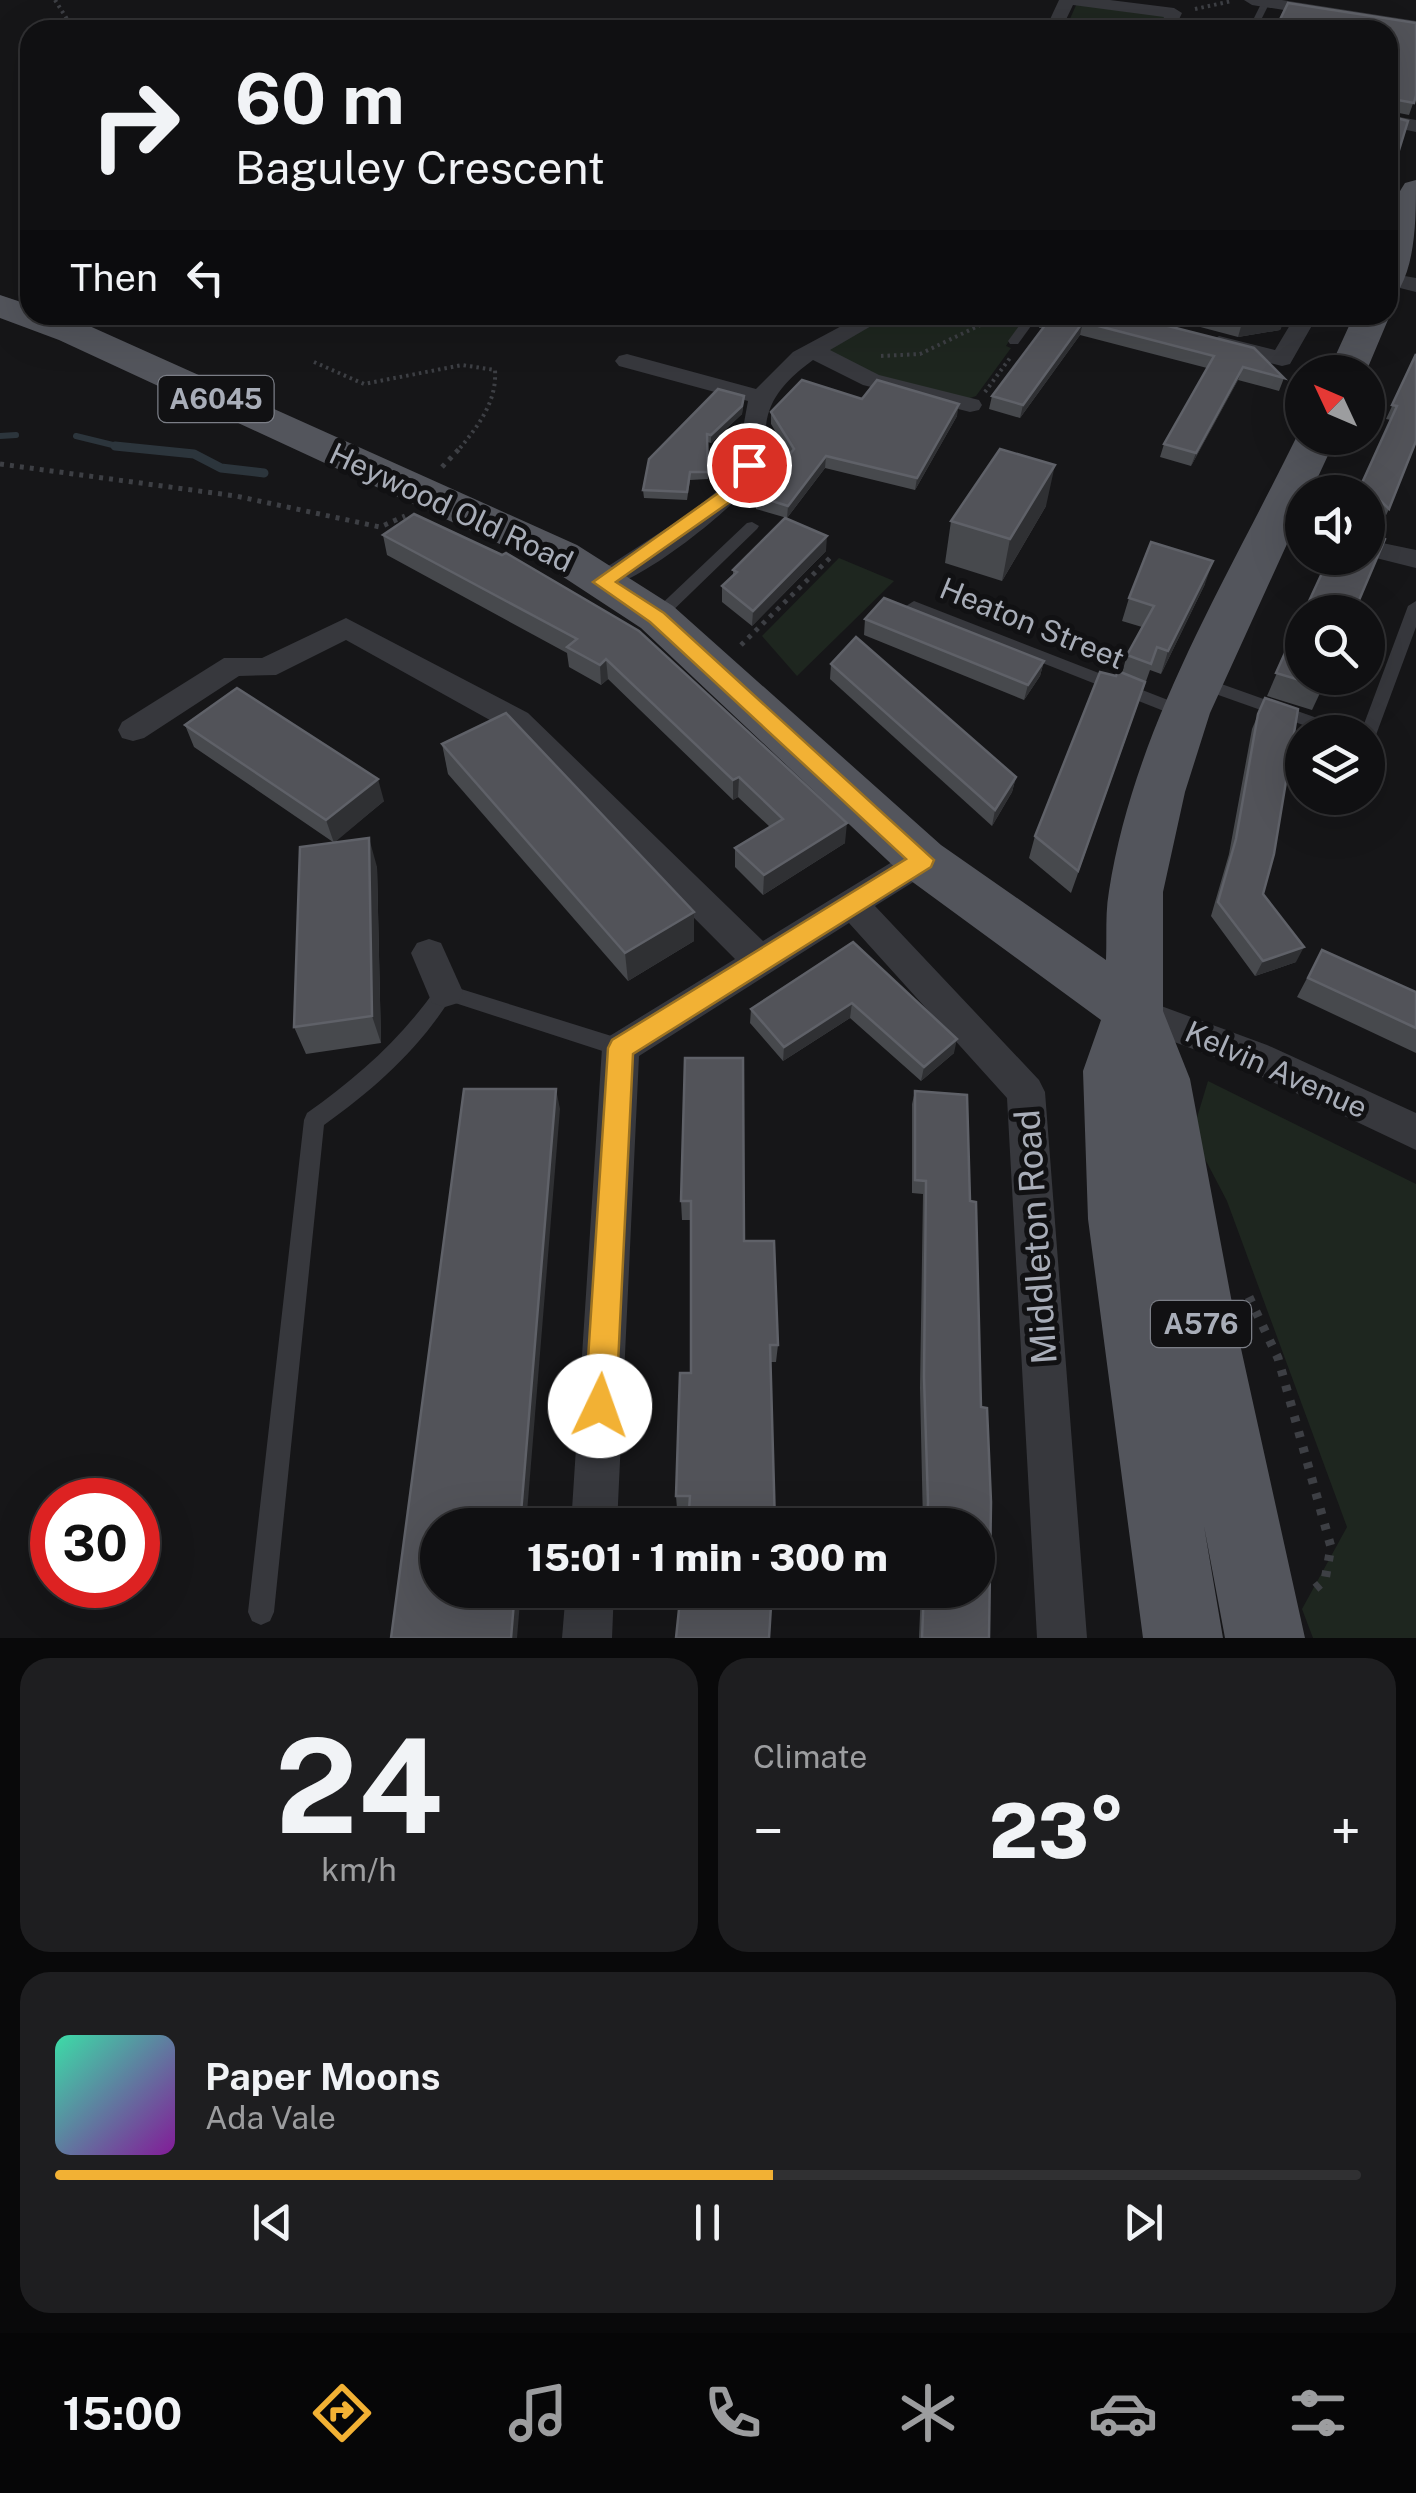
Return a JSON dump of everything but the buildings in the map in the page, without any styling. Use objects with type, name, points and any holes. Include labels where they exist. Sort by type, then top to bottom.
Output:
[{"type":"main road","points":[[1398,229],[1416,190]]},
{"type":"main road","name":"Heywood Old Road","points":[[53,325],[562,555],[657,617],[922,860],[1134,1011]]},
{"type":"main road","points":[[1354,355],[1368,325]]},
{"type":"main road","name":"A576","points":[[1184,1638],[1121,1218],[1113,1071],[1134,1011],[1136,892],[1159,792],[1192,698],[1285,534]]},
{"type":"main road","name":"A576","points":[[1134,1011],[1159,1079],[1202,1335],[1285,1618]]},
{"type":"street","points":[[1069,0],[1174,13],[1171,20]]},
{"type":"street","points":[[1254,1],[1310,5]]},
{"type":"street","points":[[603,582],[711,508],[739,483],[751,458],[753,422],[760,397],[820,346],[860,325]]},
{"type":"street","points":[[1194,336],[1282,360],[1301,325]]},
{"type":"street","points":[[820,346],[871,380],[970,405]]},
{"type":"street","points":[[627,360],[760,397]]},
{"type":"street","points":[[1385,552],[1416,560]]},
{"type":"street","points":[[133,730],[234,664],[266,668],[346,628],[517,721],[760,961]]},
{"type":"street","points":[[595,1508],[621,1048],[922,860]]},
{"type":"street","name":"Middleton Road","points":[[852,904],[1026,1092],[1062,1638]]},
{"type":"street","points":[[430,953],[445,992]]},
{"type":"street","name":"Kelvin Avenue","points":[[1134,1011],[1254,1056],[1416,1132]]},
{"type":"street","points":[[587,1638],[589,1608]]},
{"type":"lane","points":[[1014,340],[1025,325]]},
{"type":"lane","points":[[657,617],[752,526]]},
{"type":"lane","name":"Heaton Street","points":[[914,606],[1192,698],[1285,720]]},
{"type":"lane","points":[[1375,715],[1416,606]]},
{"type":"lane","points":[[262,1612],[314,1120],[368,1082],[423,1028],[445,992],[621,1048]]},
{"type":"path","points":[[1174,13],[1254,1]]},
{"type":"path","points":[[820,346],[878,356],[920,354],[980,325]]},
{"type":"path","points":[[970,405],[1018,348],[1014,340]]},
{"type":"path","points":[[0,464],[236,496],[380,528],[394,524],[422,494],[494,394],[495,370],[480,364],[366,384],[314,362]]},
{"type":"path","points":[[712,668],[759,631],[833,555]]},
{"type":"path","points":[[1246,1291],[1278,1358],[1331,1547],[1325,1580],[1285,1618]]},
{"type":"shaded area","points":[[1077,3],[1169,16],[1167,20],[1069,20]]},
{"type":"shaded area","points":[[871,325],[1020,325],[1006,346],[1011,348],[976,396],[967,399],[871,375],[820,350]]},
{"type":"shaded area","points":[[839,558],[894,581],[797,676],[762,636]]},
{"type":"shaded area","points":[[1208,1081],[1416,1184],[1416,1638],[1313,1638],[1302,1609],[1347,1527],[1227,1201],[1192,1134]]},
{"type":"waterway","points":[[0,436],[16,435]]},
{"type":"waterway","points":[[76,436],[118,446]]},
{"type":"waterway","points":[[118,446],[194,454],[221,468],[264,473]]},
{"type":"waterway","points":[[118,446],[125,448]]},
{"type":"route","points":[[600,1406],[621,1048],[922,860],[657,617],[603,582],[728,495],[749,465]]}]
